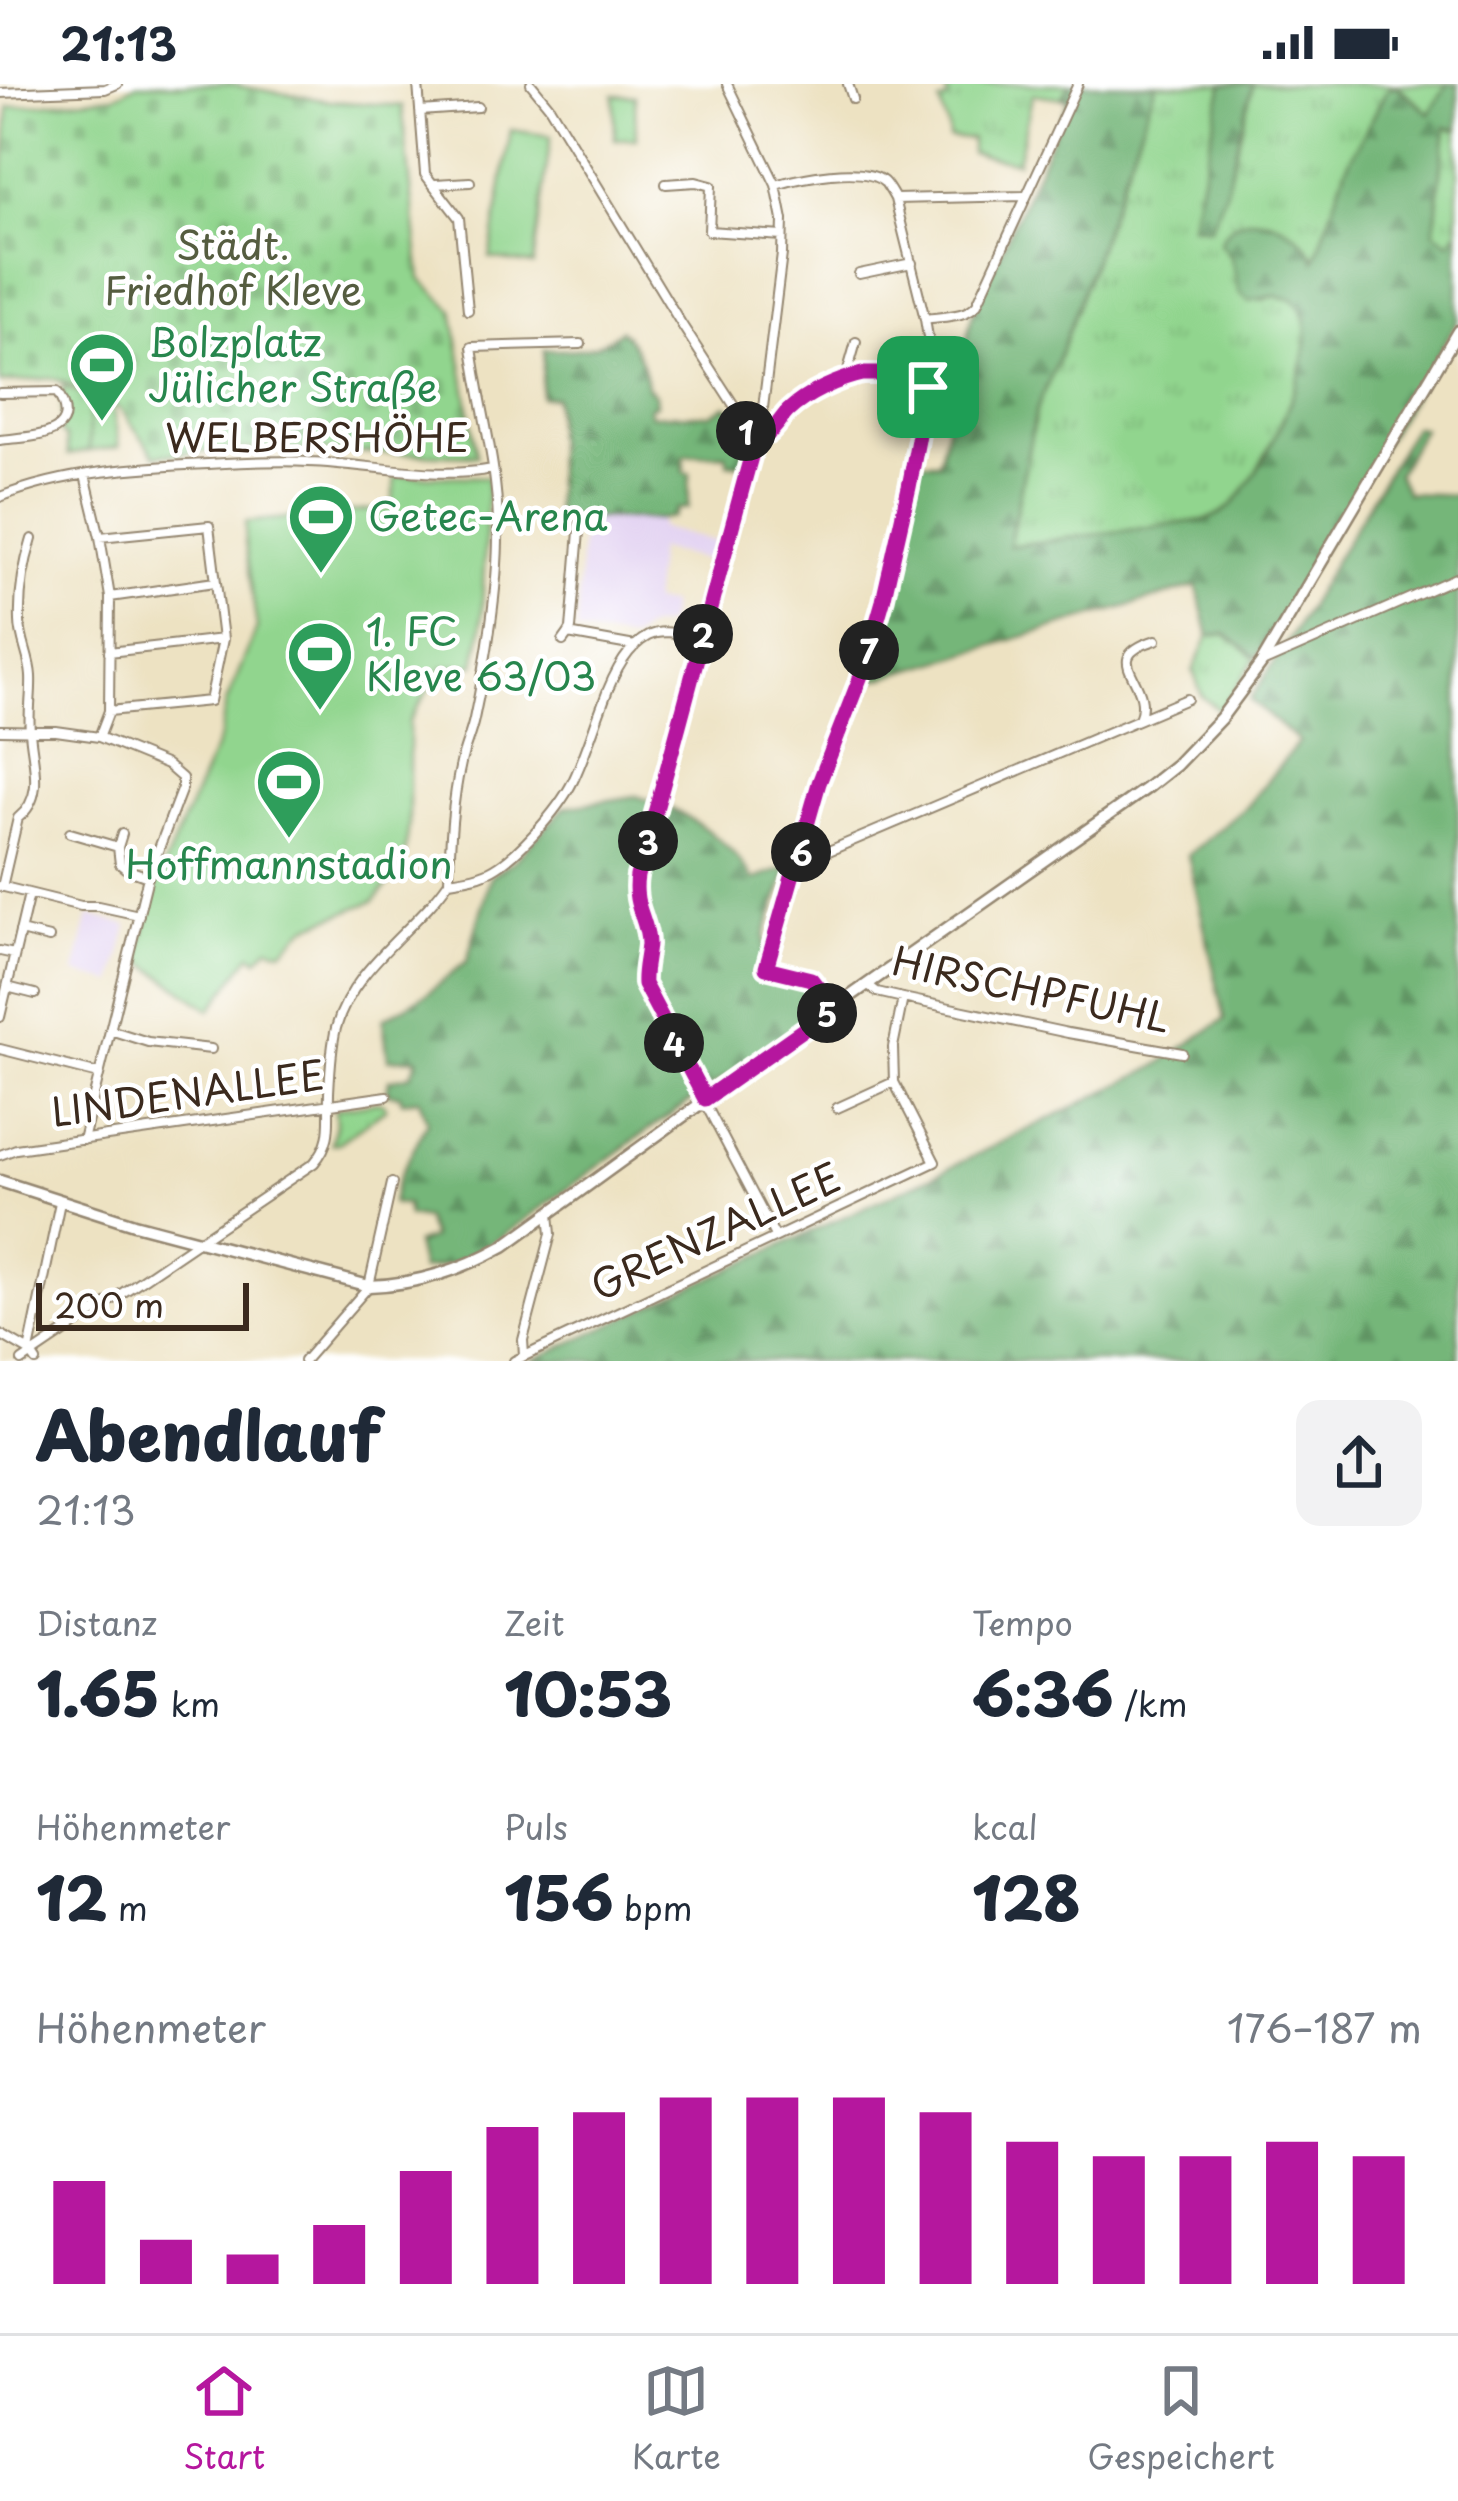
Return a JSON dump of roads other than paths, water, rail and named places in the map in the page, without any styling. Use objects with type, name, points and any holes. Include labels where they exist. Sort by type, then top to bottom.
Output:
[{"type":"main road","points":[[0,1181],[60,1202],[370,1286],[454,1271],[504,1246],[1162,776],[1221,718],[1261,664],[1458,331]]},
{"type":"street","points":[[0,93],[105,89],[117,84]]},
{"type":"street","points":[[418,84],[425,173],[459,218],[468,310]]},
{"type":"street","points":[[531,84],[748,428]]},
{"type":"street","points":[[727,84],[776,185],[783,220],[760,424],[768,434]]},
{"type":"street","points":[[848,84],[853,99]]},
{"type":"street","points":[[925,319],[973,310],[1078,84]]},
{"type":"street","points":[[420,111],[478,107]]},
{"type":"street","points":[[776,185],[808,176],[866,175],[885,182],[895,199],[912,262],[931,356],[883,601],[862,673],[819,783],[766,968],[811,979],[834,1008]]},
{"type":"street","points":[[433,184],[470,182]]},
{"type":"street","points":[[666,184],[711,185],[709,231],[782,236]]},
{"type":"street","points":[[895,199],[1024,196]]},
{"type":"street","points":[[859,274],[912,262]]},
{"type":"street","points":[[846,377],[856,342]]},
{"type":"street","points":[[22,1361],[322,1154],[329,1136],[337,1027],[347,1004],[387,947],[449,881],[456,796],[474,721],[496,572],[498,526],[472,346],[581,344]]},
{"type":"street","points":[[754,446],[765,442],[787,412],[846,377],[879,374],[928,387]]},
{"type":"street","points":[[0,393],[57,392],[65,413],[52,433],[0,440]]},
{"type":"street","points":[[754,446],[745,436],[752,424],[760,424]]},
{"type":"street","points":[[754,446],[635,896],[648,941],[644,984],[775,1237]]},
{"type":"street","name":"WELBERSHÖHE","points":[[0,496],[144,466],[254,461],[432,473],[493,469]]},
{"type":"street","points":[[85,475],[110,597],[109,711],[98,736]]},
{"type":"street","points":[[580,519],[571,629],[565,638],[636,646]]},
{"type":"street","points":[[100,537],[208,526],[223,639],[210,700],[109,711]]},
{"type":"street","points":[[32,539],[20,623],[31,672],[34,799],[18,818],[1,886],[139,915]]},
{"type":"street","points":[[1261,664],[1458,577]]},
{"type":"street","points":[[110,597],[214,582]]},
{"type":"street","points":[[449,881],[486,873],[502,864],[559,802],[573,782],[612,679],[636,646],[659,632],[702,640]]},
{"type":"street","points":[[110,652],[223,639]]},
{"type":"street","points":[[1138,719],[1143,710],[1141,694],[1128,663],[1129,652],[1156,640]]},
{"type":"street","points":[[798,864],[1187,699]]},
{"type":"street","points":[[0,730],[98,736],[167,765],[182,778],[148,877],[83,1140]]},
{"type":"street","points":[[70,833],[118,847]]},
{"type":"street","points":[[122,834],[120,864],[148,877]]},
{"type":"street","points":[[0,1018],[29,894]]},
{"type":"street","points":[[20,931],[49,938]]},
{"type":"street","points":[[0,951],[14,954]]},
{"type":"street","name":"HIRSCHPFUHL","points":[[867,984],[877,992],[902,998],[1182,1053]]},
{"type":"street","points":[[7,987],[35,994]]},
{"type":"street","points":[[837,1108],[894,1082],[893,1047],[902,998]]},
{"type":"street","points":[[110,1030],[148,1042],[211,1049]]},
{"type":"street","points":[[0,1049],[99,1074]]},
{"type":"street","name":"GRENZALLEE","points":[[514,1361],[935,1162],[894,1082]]},
{"type":"street","name":"LINDENALLEE","points":[[0,1155],[387,1096]]},
{"type":"street","points":[[304,1361],[370,1286],[392,1183]]},
{"type":"street","points":[[32,1355],[60,1202]]},
{"type":"street","name":"GRENZALLEE","points":[[524,1356],[523,1340],[551,1234],[549,1214]]},
{"type":"street","points":[[0,1334],[32,1355]]},
{"type":"place","name":"Bolzplatz Jülicher Straße","points":[[102,424]]},
{"type":"place","name":"Getec-Arena","points":[[321,576]]},
{"type":"place","name":"1. FC Kleve 63/03","points":[[320,713]]},
{"type":"place","name":"Hoffmannstadion","points":[[289,841]]},
{"type":"park label","name":"Städt. Friedhof Kleve","points":[[233,268]]}]
